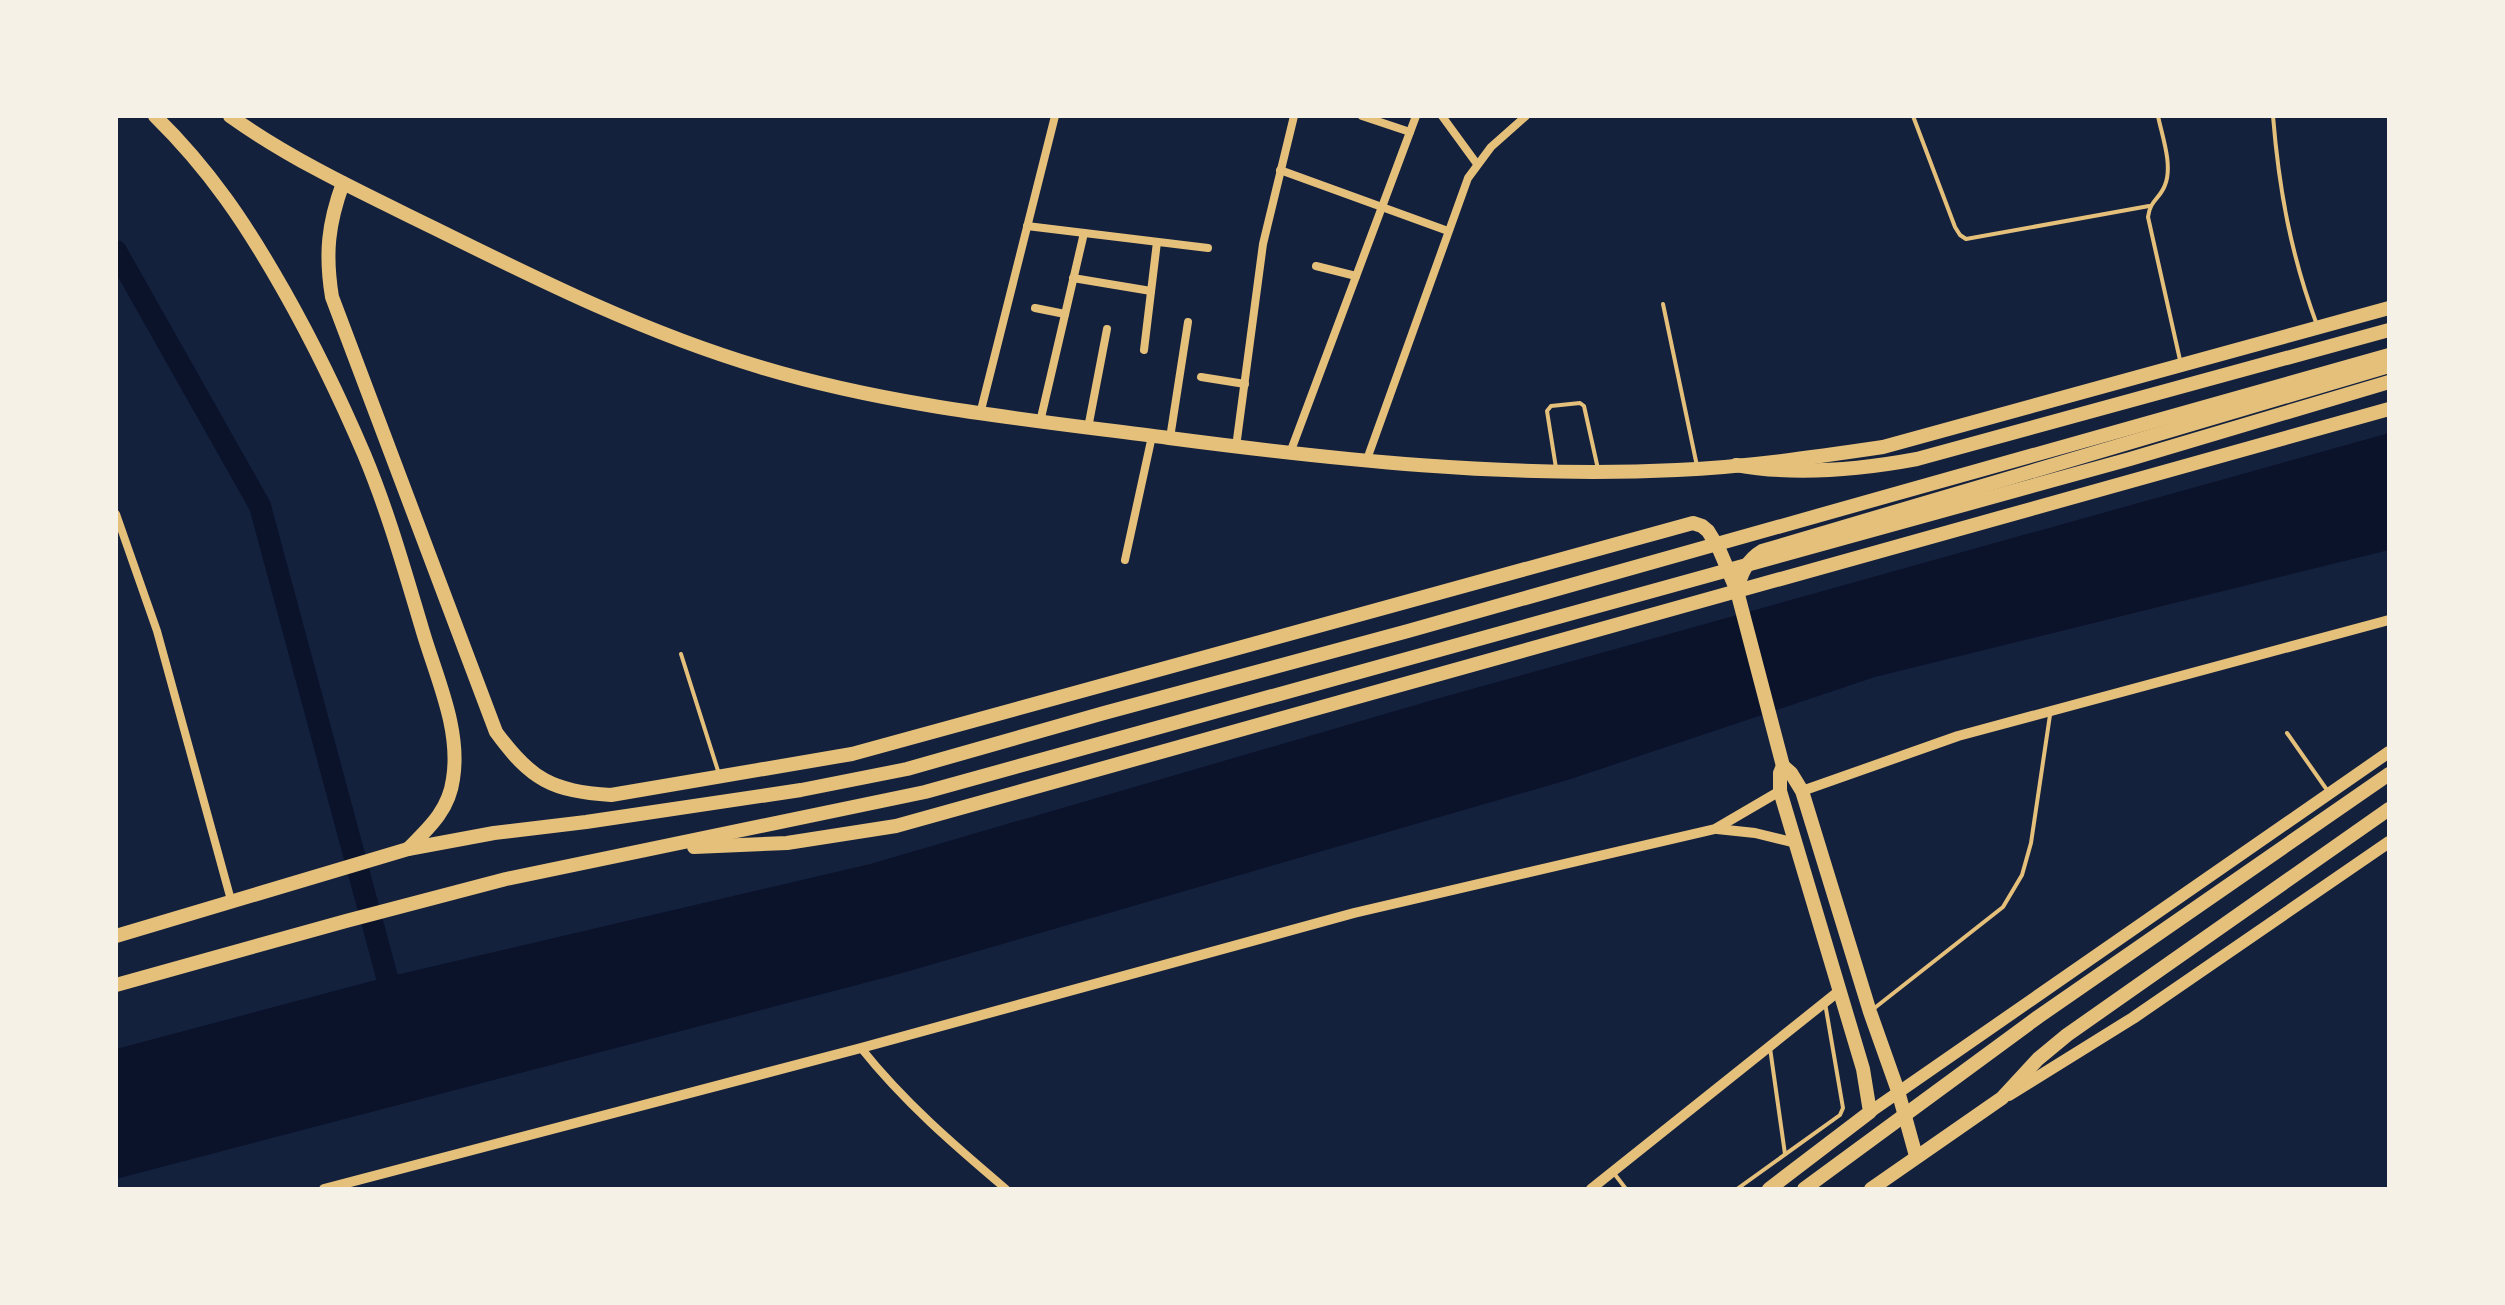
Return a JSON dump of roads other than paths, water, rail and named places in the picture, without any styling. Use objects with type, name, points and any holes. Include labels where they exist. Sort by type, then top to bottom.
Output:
[{"type":"main road","points":[[155,116],[186,146],[222,191],[253,239],[329,374],[365,457],[400,554],[451,724],[455,757],[453,782],[444,808],[437,820],[404,851]]},
{"type":"main road","points":[[230,116],[343,183],[565,293],[695,347],[762,368],[830,386],[980,414],[1366,462],[1599,471],[1736,465],[1883,447],[2389,308]]},
{"type":"main road","points":[[343,183],[333,211],[328,239],[332,297],[484,703],[496,732],[517,760],[544,781],[576,793],[611,795],[852,754],[1685,524],[1693,523],[1708,531],[1719,549],[1744,611],[1783,766],[1802,791],[1916,1156]]},
{"type":"main road","points":[[1736,465],[1795,472],[1889,465],[2389,330]]},
{"type":"main road","points":[[116,936],[404,851],[494,833],[855,781],[907,769],[2389,355]]},
{"type":"main road","points":[[1737,591],[1747,564],[1762,551],[2389,366]]},
{"type":"main road","points":[[116,985],[506,879],[925,792],[2130,459],[2389,382]]},
{"type":"main road","points":[[665,847],[787,843],[896,826],[2389,409]]},
{"type":"main road","points":[[365,457],[390,446]]},
{"type":"main road","points":[[1769,1189],[1898,1091],[2389,752]]},
{"type":"main road","points":[[1783,766],[1780,791],[1852,1029],[1870,1112]]},
{"type":"main road","points":[[1804,1189],[2038,1017],[2389,774]]},
{"type":"main road","points":[[2002,1098],[2038,1059],[2067,1035],[2389,809]]},
{"type":"main road","points":[[1871,1189],[2002,1098],[2133,1018],[2389,842]]},
{"type":"main road","points":[[1852,1029],[1871,1016]]},
{"type":"street","points":[[980,414],[1055,116]]},
{"type":"street","points":[[1236,447],[1263,244],[1294,116]]},
{"type":"street","points":[[1362,116],[1410,132]]},
{"type":"street","points":[[1290,454],[1416,116]]},
{"type":"street","points":[[1442,116],[1477,164]]},
{"type":"street","points":[[1366,462],[1464,187],[1491,147],[1526,116]]},
{"type":"street","points":[[1280,170],[1448,231]]},
{"type":"street","points":[[1027,226],[1208,248]]},
{"type":"street","points":[[1040,422],[1084,233]]},
{"type":"street","points":[[1144,350],[1157,242]]},
{"type":"street","points":[[1316,266],[1356,276]]},
{"type":"street","points":[[1073,278],[1151,291]]},
{"type":"street","points":[[1035,308],[1065,314]]},
{"type":"street","points":[[1170,438],[1188,322]]},
{"type":"street","points":[[1088,428],[1107,329]]},
{"type":"street","points":[[1201,377],[1245,384]]},
{"type":"street","points":[[1125,560],[1152,436]]},
{"type":"street","points":[[116,514],[157,631],[231,900]]},
{"type":"street","points":[[1802,791],[1958,736],[2389,620]]},
{"type":"street","points":[[324,1189],[861,1048],[1354,913],[1715,829],[1780,791]]},
{"type":"street","points":[[1715,829],[1755,833],[1796,843]]},
{"type":"street","points":[[1591,1189],[1839,991]]},
{"type":"street","points":[[861,1048],[905,1101],[1006,1189]]},
{"type":"lane","points":[[1913,116],[1955,227],[1966,239],[2149,206],[2163,191],[2168,171],[2158,116]]},
{"type":"lane","points":[[2273,116],[2278,177],[2289,235],[2318,328]]},
{"type":"lane","points":[[2149,206],[2148,217],[2181,366]]},
{"type":"lane","points":[[1663,304],[1697,468]]},
{"type":"lane","points":[[1557,471],[1547,411],[1551,406],[1580,403],[1584,406],[1599,471]]},
{"type":"lane","points":[[681,654],[720,776]]},
{"type":"lane","points":[[1871,1016],[2003,907],[2016,886],[2031,843],[2051,709]]},
{"type":"lane","points":[[2287,733],[2330,793]]},
{"type":"lane","points":[[1737,1189],[1840,1115],[1843,1108],[1825,1002]]},
{"type":"lane","points":[[1770,1046],[1785,1154]]},
{"type":"lane","points":[[1613,1172],[1626,1189]]},
{"type":"water","points":[[2389,433],[2389,550],[1875,677],[1571,779],[899,974],[116,1179],[116,1049],[387,977],[870,864],[1436,699]]},
{"type":"waterway","points":[[116,251],[260,506],[387,977]]}]
